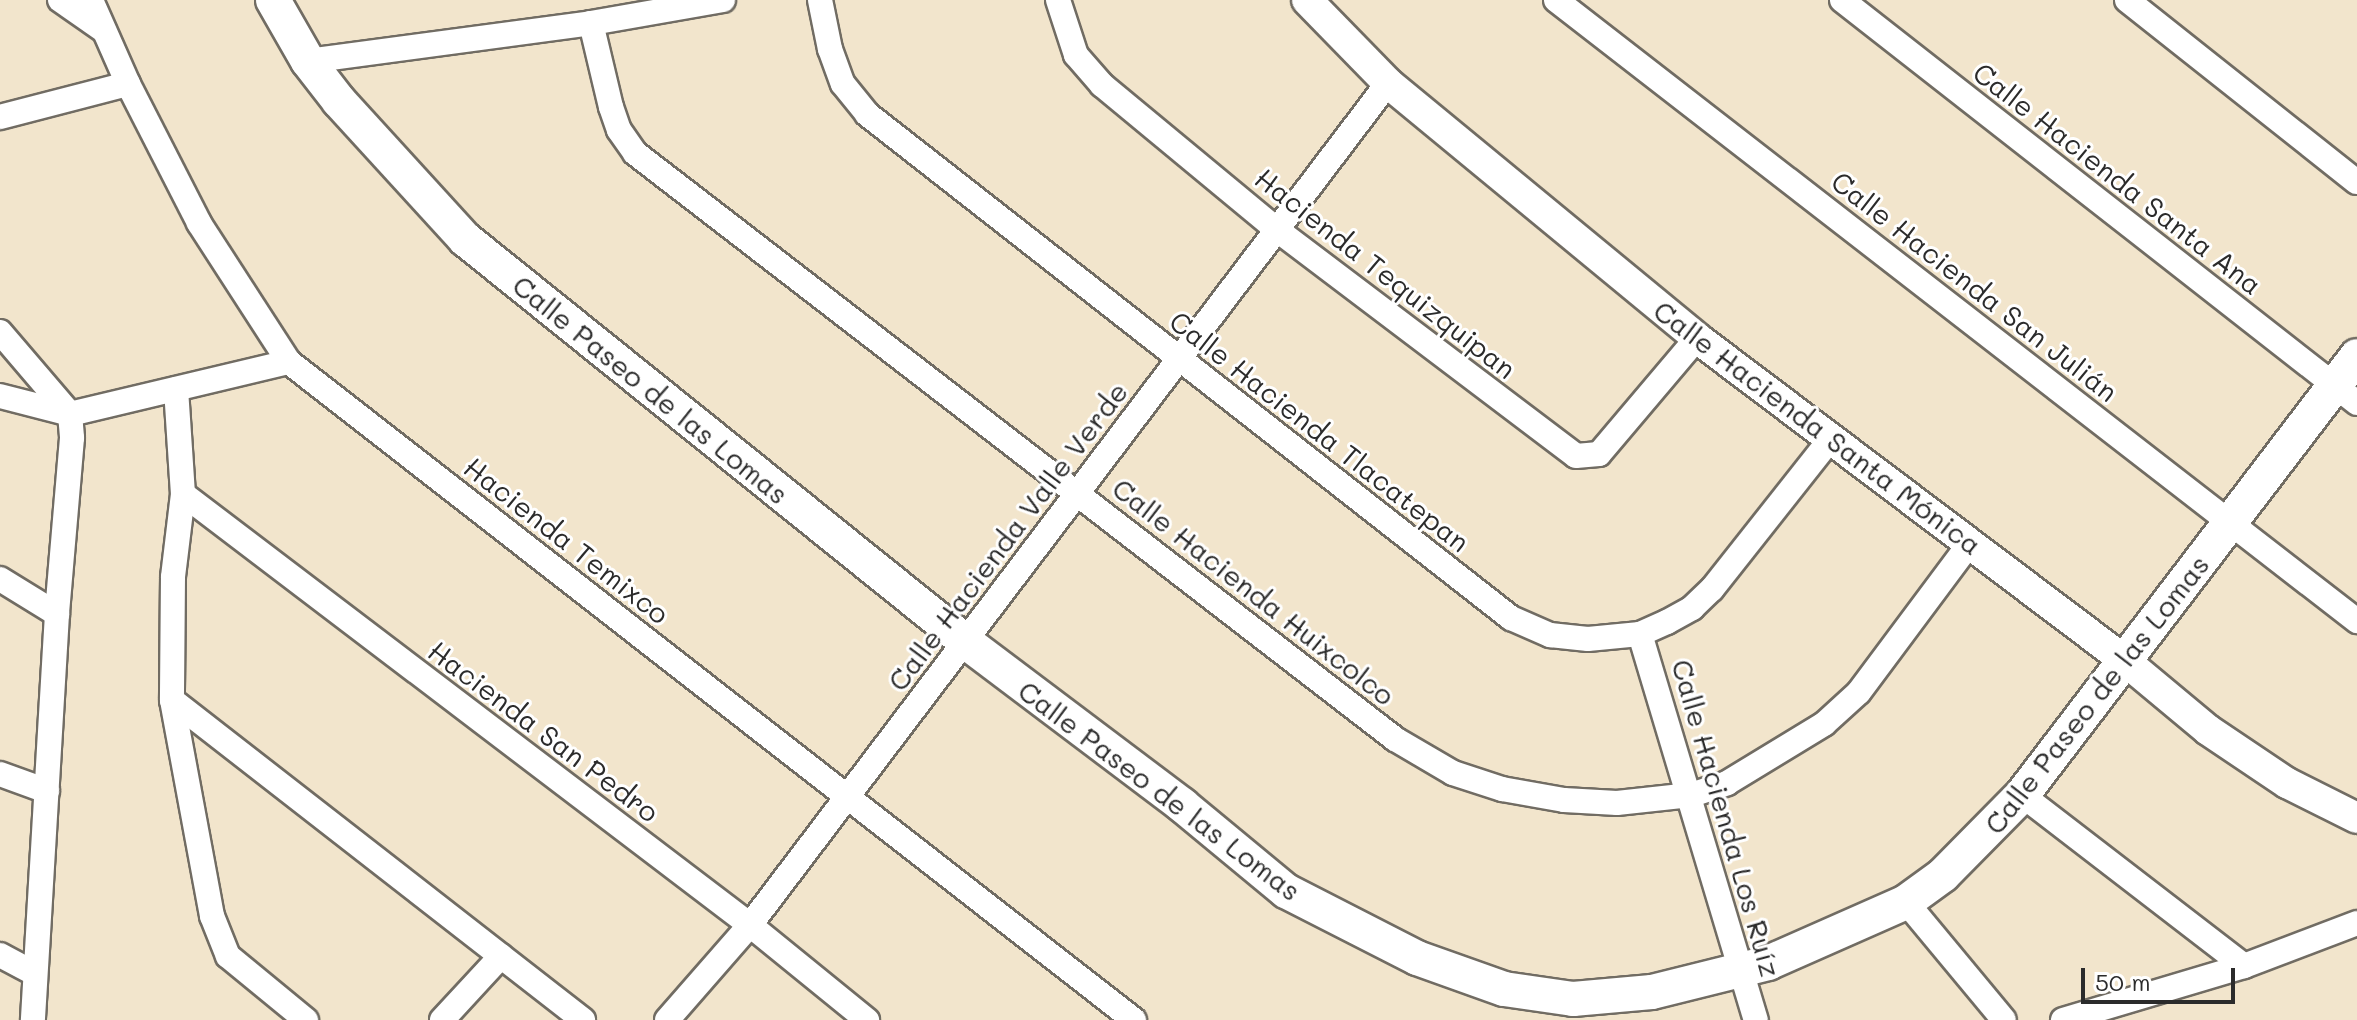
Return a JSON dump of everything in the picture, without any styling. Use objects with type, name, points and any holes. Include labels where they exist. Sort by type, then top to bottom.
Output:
[{"type":"main road","name":"Calle Paseo de las Lomas","points":[[273,0],[308,61],[390,160],[465,239],[966,642],[1182,805],[1286,891],[1417,958],[1504,989],[1573,999],[1652,992],[1768,963],[1906,902],[1943,875],[2022,795],[2232,522],[2346,394],[2357,356]]},
{"type":"street","points":[[60,0],[103,30]]},
{"type":"street","name":"Hacienda Temixco","points":[[91,0],[128,84],[199,223],[289,362],[1134,1020]]},
{"type":"street","points":[[308,61],[591,23],[723,0]]},
{"type":"street","name":"Calle Hacienda Tlacatepan","points":[[820,0],[830,49],[843,84],[867,114],[1511,618],[1550,635],[1588,639],[1640,634],[1692,608],[1712,589],[1832,437]]},
{"type":"street","name":"Hacienda Tequizquipan","points":[[1058,0],[1076,55],[1102,85],[1276,229],[1576,456],[1599,454],[1697,338]]},
{"type":"street","name":"Calle Hacienda Santa Mónica","points":[[1307,0],[1388,83],[1697,338],[2124,660],[2221,739],[2287,783],[2357,818]]},
{"type":"street","name":"Calle Hacienda San Julián","points":[[1556,0],[2357,621]]},
{"type":"street","name":"Calle Hacienda Santa Ana","points":[[1842,0],[2346,394]]},
{"type":"street","points":[[2127,0],[2357,182]]},
{"type":"street","name":"Calle Hacienda Huixcolco","points":[[591,23],[611,107],[619,130],[635,153],[1395,739],[1453,773],[1502,789],[1564,800],[1617,803],[1691,795],[1727,783],[1824,724],[1859,692],[1970,543]]},
{"type":"street","name":"Calle Hacienda Valle Verde","points":[[667,1020],[750,925],[1388,83]]},
{"type":"street","points":[[0,117],[128,84]]},
{"type":"street","points":[[0,332],[70,414],[72,438],[57,614],[33,1020]]},
{"type":"street","points":[[0,396],[70,414],[289,362]]},
{"type":"street","points":[[176,389],[183,494],[173,577],[172,700],[212,916],[228,956],[306,1020]]},
{"type":"street","name":"Hacienda San Pedro","points":[[183,494],[750,925],[867,1020]]},
{"type":"street","points":[[0,579],[57,614]]},
{"type":"street","name":"Calle Hacienda Los Ruíz","points":[[1640,634],[1691,795],[1739,970],[1756,1020]]},
{"type":"street","points":[[172,700],[583,1020]]},
{"type":"street","points":[[0,774],[47,791]]},
{"type":"street","points":[[2022,795],[2244,966]]},
{"type":"street","points":[[1906,902],[2004,1020]]},
{"type":"street","points":[[2063,1020],[2244,966],[2357,923]]},
{"type":"street","points":[[0,955],[34,973]]},
{"type":"street","points":[[442,1020],[501,956]]}]
